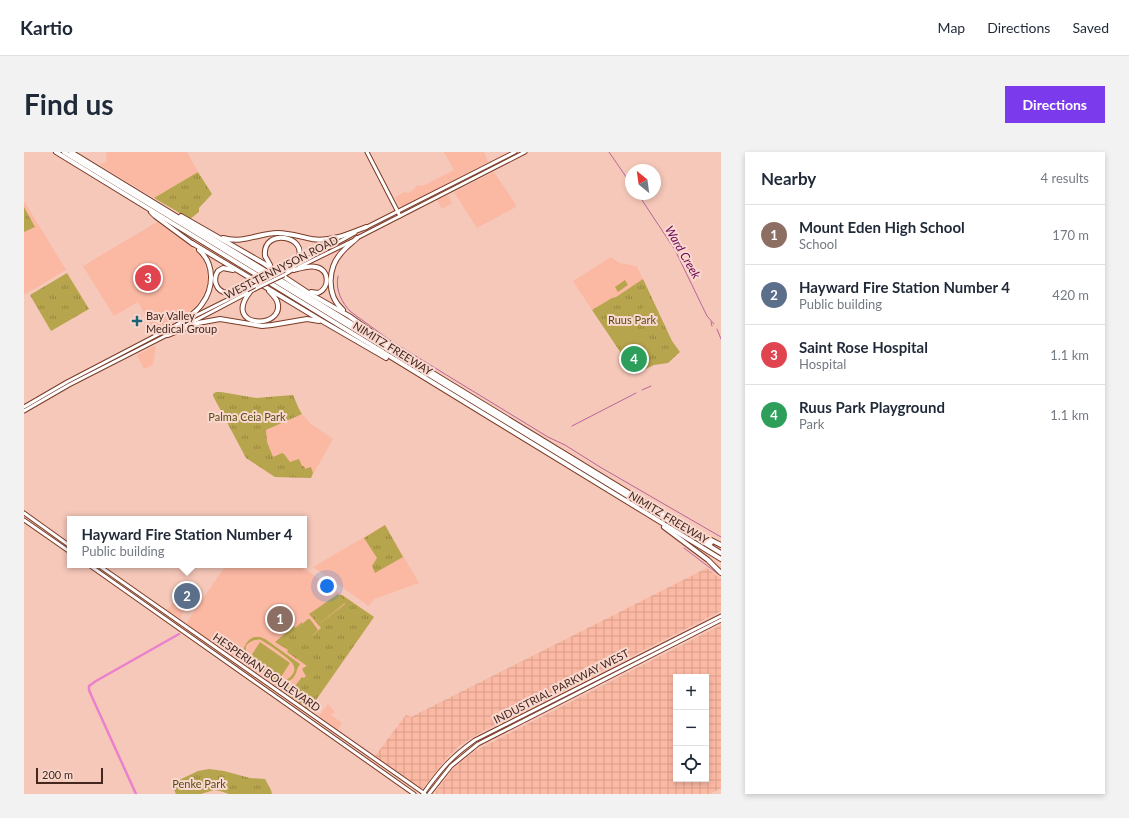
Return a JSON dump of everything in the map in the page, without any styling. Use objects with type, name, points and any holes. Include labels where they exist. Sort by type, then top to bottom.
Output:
[{"type":"highway","name":"NIMITZ FREEWAY","points":[[56,152],[721,559]]},
{"type":"highway","points":[[64,152],[442,383],[721,551]]},
{"type":"highway","name":"NIMITZ FREEWAY","points":[[71,152],[403,356],[686,527],[721,551]]},
{"type":"highway","points":[[148,208],[155,216],[192,243],[391,361],[395,360]]},
{"type":"highway","points":[[176,216],[182,216],[283,273]]},
{"type":"highway","points":[[217,236],[235,240],[279,233],[327,240],[341,237],[366,227]]},
{"type":"highway","points":[[283,273],[298,260],[299,255],[298,248],[294,242],[290,239],[280,238],[268,244],[264,253],[268,264],[283,273],[298,286],[349,316],[391,345],[403,356]]},
{"type":"highway","points":[[349,316],[337,304],[333,297],[331,275],[342,251],[357,238]]},
{"type":"highway","points":[[181,323],[202,305],[208,294],[211,282],[208,261],[203,253],[192,243]]},
{"type":"highway","points":[[294,270],[316,266],[322,269],[326,275],[326,285],[321,292],[313,293],[298,286]]},
{"type":"highway","points":[[246,276],[229,268],[224,268],[218,271],[214,280],[216,286],[222,292],[231,293],[248,291],[242,310],[245,316],[251,320],[262,322],[272,317],[277,308],[276,300],[268,289]]},
{"type":"highway","points":[[168,335],[198,323],[220,319],[262,326],[307,318],[322,321]]},
{"type":"highway","points":[[381,352],[385,351],[721,556]]},
{"type":"highway","points":[[438,376],[442,383]]},
{"type":"highway","points":[[641,510],[704,557],[721,573]]},
{"type":"highway","points":[[686,527],[721,545]]},
{"type":"main road","points":[[367,152],[400,216]]},
{"type":"main road","name":"WEST TENNYSON ROAD","points":[[24,407],[67,382],[181,323],[257,288],[366,227],[515,152]]},
{"type":"main road","name":"WEST TENNYSON ROAD","points":[[24,411],[69,385],[168,335],[248,291],[283,273],[294,270],[525,152]]},
{"type":"main road","points":[[24,513],[67,544]]},
{"type":"main road","points":[[24,520],[67,550]]},
{"type":"main road","name":"HESPERIAN BOULEVARD","points":[[93,568],[414,794]]},
{"type":"main road","name":"HESPERIAN BOULEVARD","points":[[102,568],[424,794]]},
{"type":"main road","name":"INDUSTRIAL PARKWAY WEST","points":[[429,794],[451,766],[478,744],[585,686],[721,616]]},
{"type":"main road","name":"INDUSTRIAL PARKWAY WEST","points":[[424,794],[446,763],[475,740],[721,620]]},
{"type":"main road","points":[[341,742],[351,743]]},
{"type":"shaded area","points":[[106,152],[187,152],[198,172],[154,198],[100,165],[107,161]]},
{"type":"shaded area","points":[[444,152],[484,152],[488,162],[403,206],[400,206],[395,197],[404,192],[409,193],[415,189],[416,186],[425,185],[454,170]]},
{"type":"shaded area","points":[[494,172],[516,207],[477,228],[454,192]]},
{"type":"shaded area","points":[[448,195],[452,203],[442,209],[437,200]]},
{"type":"shaded area","points":[[24,201],[66,270],[24,295]]},
{"type":"shaded area","points":[[157,222],[192,247],[199,254],[204,262],[207,273],[207,283],[204,293],[198,303],[189,313],[155,332],[138,302],[114,316],[83,266]]},
{"type":"shaded area","points":[[611,257],[619,263],[637,267],[643,279],[616,297],[592,310],[573,281]]},
{"type":"shaded area","points":[[156,345],[153,365],[144,369],[137,355]]},
{"type":"shaded area","points":[[302,414],[311,424],[333,439],[311,478],[275,477],[244,456],[246,439]]},
{"type":"shaded area","points":[[385,525],[419,583],[374,599],[369,606],[313,567]]},
{"type":"shaded area","points":[[224,568],[303,568],[374,617],[309,710],[187,624]]},
{"type":"shaded area","points":[[707,568],[721,579],[721,611],[483,731],[459,746],[446,759],[423,788],[420,788],[375,756],[406,715],[411,717]]},
{"type":"shaded area","points":[[174,601],[185,609],[180,618],[167,610]]},
{"type":"shaded area","points":[[721,625],[721,788],[710,794],[436,794],[436,791],[451,771],[475,751]]},
{"type":"shaded area","points":[[328,704],[335,712],[331,715],[342,723],[338,730],[319,716]]},
{"type":"green space","points":[[198,172],[212,194],[199,208],[199,212],[190,219],[154,198]]},
{"type":"green space","points":[[24,207],[35,227],[24,232]]},
{"type":"green space","points":[[67,273],[89,309],[51,331],[30,295]]},
{"type":"green space","name":"Ruus Park","points":[[643,279],[672,341],[680,352],[668,363],[654,365],[635,374],[592,310],[616,297]]},
{"type":"green space","points":[[625,280],[628,285],[618,292],[615,287]]},
{"type":"green space","points":[[649,304],[660,320],[651,325],[644,325],[638,322],[632,314]]},
{"type":"green space","points":[[625,319],[637,336],[621,341],[615,338],[609,330]]},
{"type":"green space","name":"Palma Ceia Park","points":[[216,392],[256,398],[293,395],[302,414],[266,430],[267,442],[273,457],[282,453],[290,462],[299,459],[305,469],[311,467],[313,473],[311,478],[275,477],[246,458],[213,396]]},
{"type":"green space","points":[[385,525],[403,557],[375,573],[372,566],[377,558],[364,538]]},
{"type":"green space","points":[[338,594],[345,603],[320,623],[312,612]]},
{"type":"green space","points":[[339,595],[342,595],[374,617],[309,710],[288,695],[302,677],[304,678],[306,676],[308,680],[312,662],[307,666],[287,652],[288,650],[275,642],[294,626],[295,628],[302,622],[302,624],[297,628],[312,636],[321,628],[309,614],[312,612],[320,623],[345,604]]},
{"type":"green space","points":[[310,619],[318,630],[312,636],[304,637],[297,628]]},
{"type":"green space","points":[[254,637],[260,637],[265,639],[300,664],[293,678],[287,682],[290,686],[288,689],[240,656],[246,643]],"holes":[[[255,640],[264,642],[278,651],[294,665],[293,674],[290,678],[285,680],[277,678],[249,655],[246,651],[246,647],[249,643]]]},
{"type":"green space","points":[[260,642],[290,663],[281,677],[251,656]]},
{"type":"green space","points":[[312,662],[315,668],[315,674],[308,680],[302,669]]},
{"type":"green space","name":"Penke Park","points":[[209,769],[224,771],[250,778],[265,779],[272,794],[229,794],[214,790],[201,794],[176,794],[172,785],[173,783],[198,771]]},
{"type":"waterway","name":"Ward Creek","points":[[609,152],[625,175]]},
{"type":"waterway","name":"Ward Creek","points":[[642,200],[675,250],[707,316],[714,324]]},
{"type":"waterway","points":[[338,276],[338,291],[342,300],[351,312],[391,341],[548,437],[565,445],[721,537]]},
{"type":"waterway","name":"Ward Creek","points":[[711,322],[712,326]]},
{"type":"waterway","name":"Ward Creek","points":[[717,329],[721,339]]},
{"type":"waterway","points":[[642,390],[651,386]]},
{"type":"waterway","points":[[572,426],[636,393]]},
{"type":"waterway","points":[[684,548],[718,574]]},
{"type":"waterway","points":[[136,794],[92,697],[89,686],[179,634]]},
{"type":"place","name":"Saint Rose Hospital","points":[[148,278]]},
{"type":"place","name":"Bay Valley Medical Group","points":[[137,321]]},
{"type":"place","name":"Ruus Park Playground","points":[[634,359]]},
{"type":"place","name":"Hayward Fire Station Number 4","points":[[187,596]]},
{"type":"place","name":"Mount Eden High School","points":[[280,619]]}]
